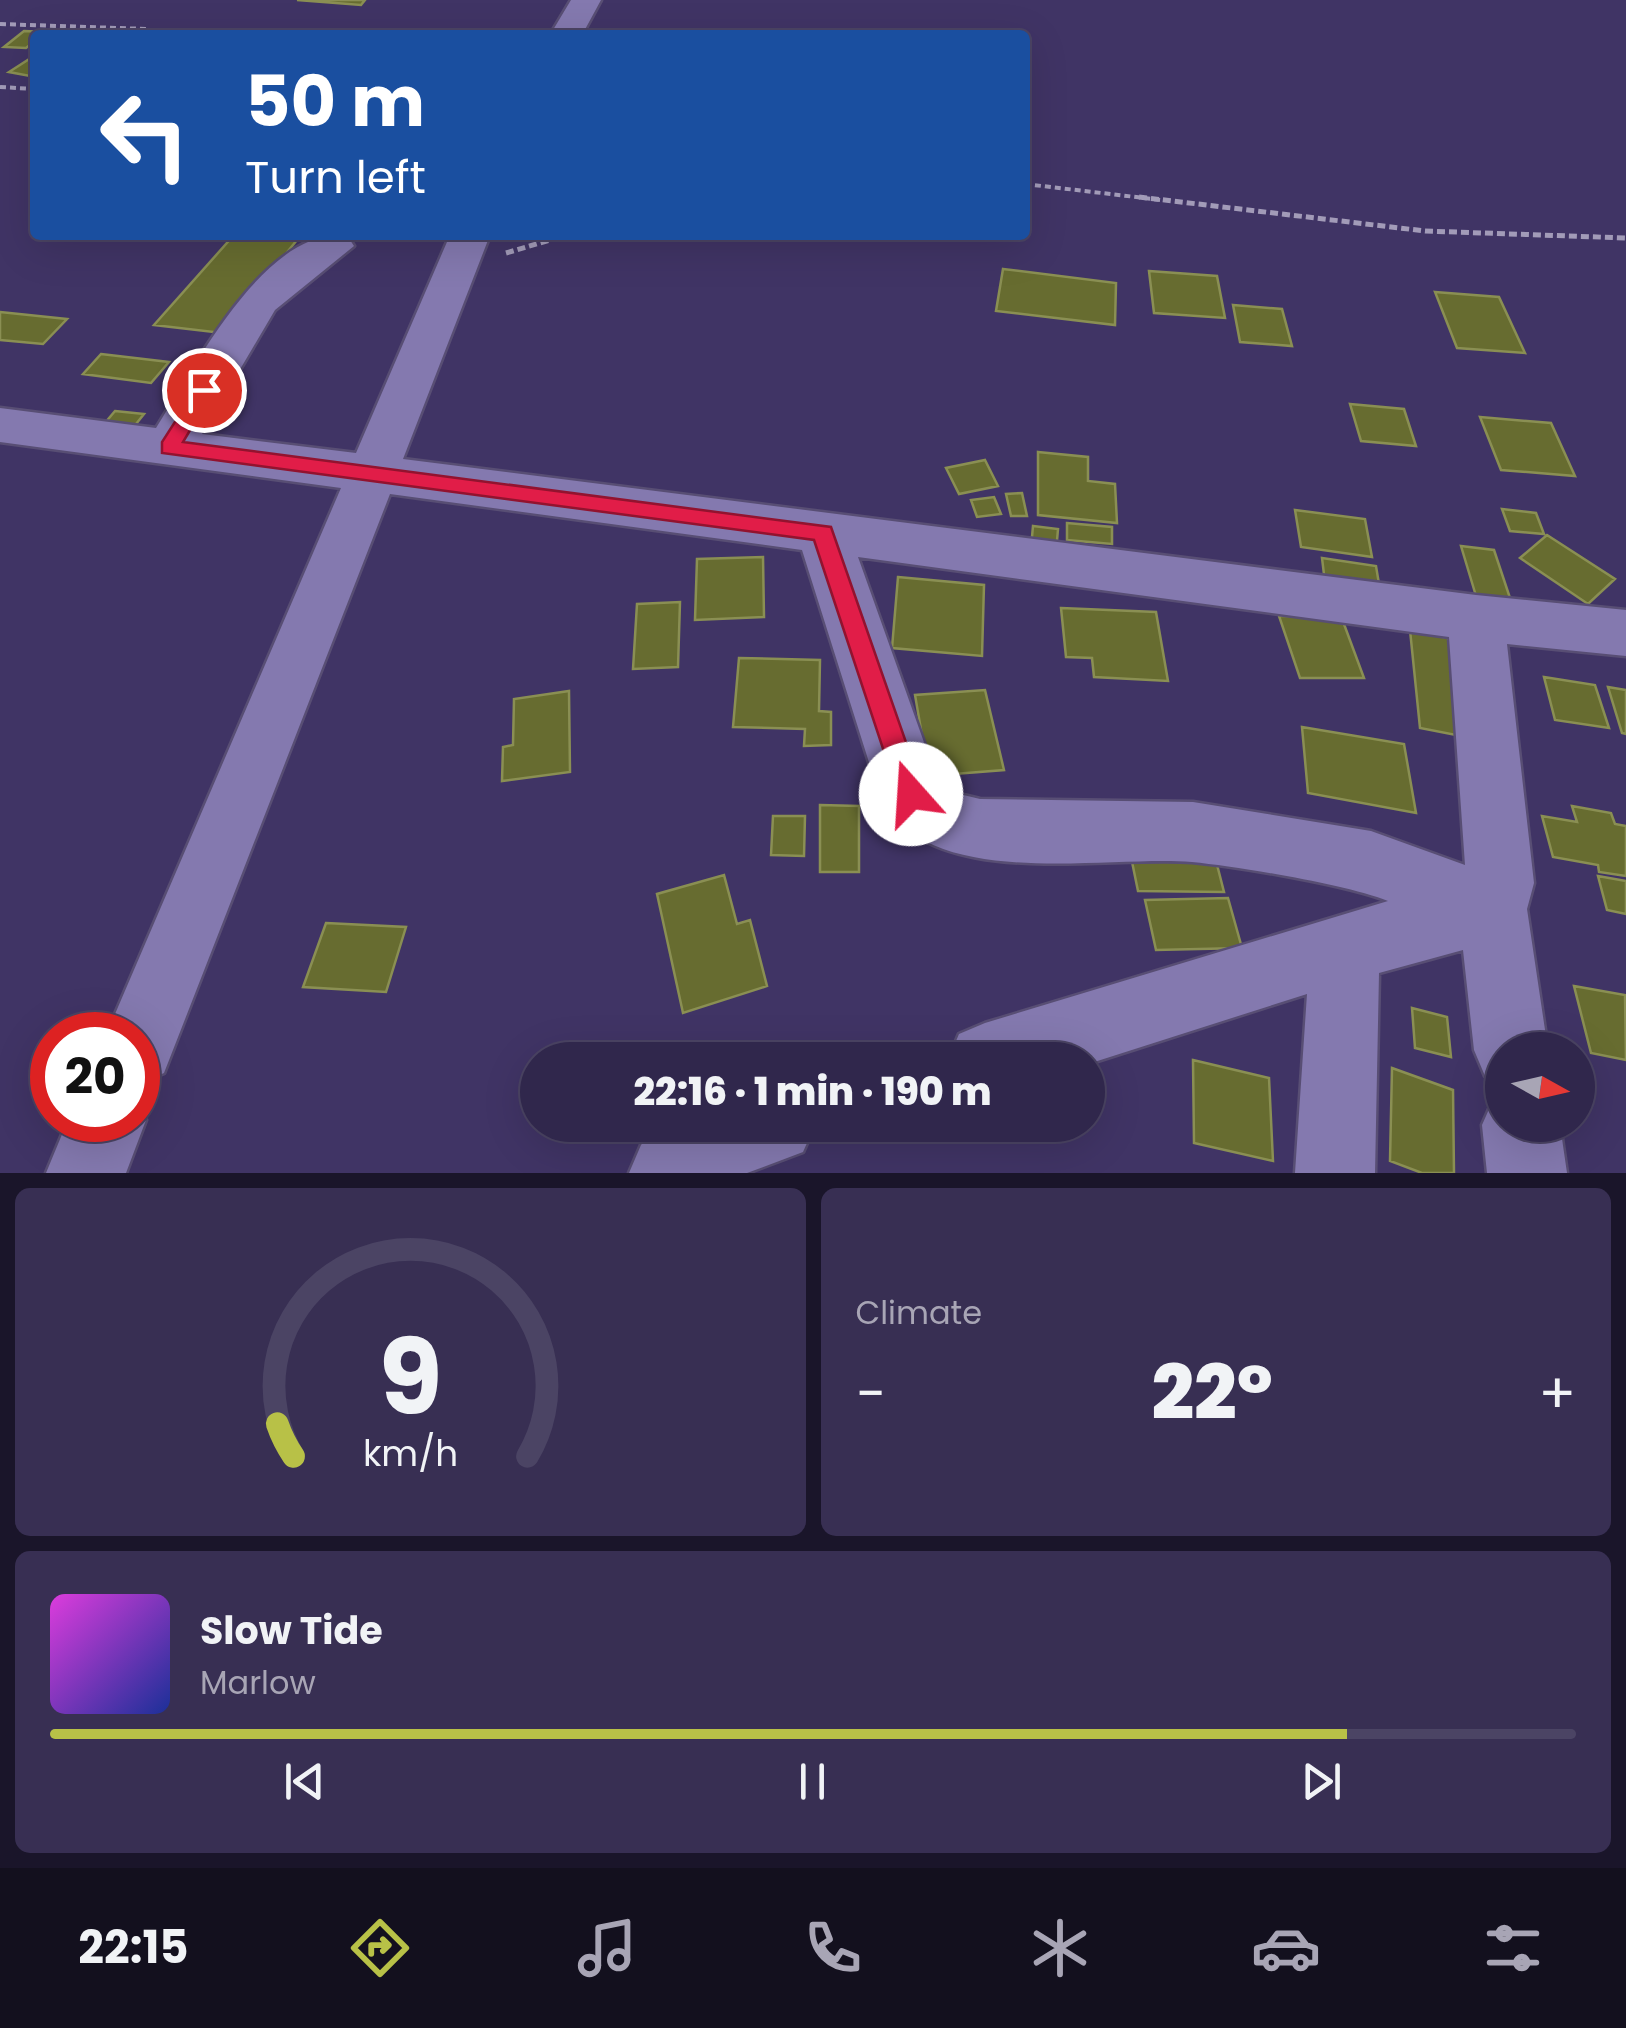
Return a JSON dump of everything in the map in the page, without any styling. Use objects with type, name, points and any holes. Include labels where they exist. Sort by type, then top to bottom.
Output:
[{"type":"street","points":[[569,30],[586,0]]},
{"type":"street","points":[[169,448],[258,302],[282,279],[334,246]]},
{"type":"street","points":[[152,1012],[464,251]]},
{"type":"street","points":[[0,425],[1476,618],[1626,634]]},
{"type":"street","points":[[823,533],[911,794],[937,818],[980,829],[1192,832],[1371,863],[1494,909]]},
{"type":"street","points":[[1476,618],[1500,883],[1494,909],[1510,1032]]},
{"type":"street","points":[[1042,1042],[1346,947],[1494,909]]},
{"type":"street","points":[[1335,1173],[1346,947]]},
{"type":"street","points":[[86,1173],[99,1142]]},
{"type":"street","points":[[669,1173],[683,1154],[721,1142]]},
{"type":"street","points":[[1523,1142],[1527,1173]]},
{"type":"path","points":[[0,24],[149,30]]},
{"type":"path","points":[[0,87],[30,89]]},
{"type":"path","points":[[1030,185],[1426,231],[1626,238]]},
{"type":"path","points":[[464,251],[535,240]]},
{"type":"building","points":[[297,0],[365,0],[361,5]]},
{"type":"building","points":[[24,31],[30,31],[30,45],[26,48],[4,47]]},
{"type":"building","points":[[30,59],[30,76],[9,72]]},
{"type":"building","points":[[230,240],[297,240],[222,333],[154,325]]},
{"type":"building","points":[[1003,269],[1116,283],[1115,325],[996,311]]},
{"type":"building","points":[[1149,271],[1217,276],[1225,318],[1154,313]]},
{"type":"building","points":[[1435,292],[1499,297],[1525,353],[1457,348]]},
{"type":"building","points":[[1233,305],[1282,309],[1292,346],[1240,342]]},
{"type":"building","points":[[0,312],[67,319],[43,344],[0,340]]},
{"type":"building","points":[[101,354],[169,362],[151,383],[83,374]]},
{"type":"building","points":[[1350,404],[1404,409],[1416,446],[1361,441]]},
{"type":"building","points":[[115,411],[144,414],[128,434],[99,430]]},
{"type":"building","points":[[1480,417],[1551,423],[1575,476],[1501,470]]},
{"type":"building","points":[[1038,452],[1088,457],[1088,481],[1115,484],[1117,523],[1038,515]]},
{"type":"building","points":[[985,460],[998,486],[959,494],[946,468]]},
{"type":"building","points":[[1022,493],[1027,516],[1011,516],[1006,494]]},
{"type":"building","points":[[994,497],[1001,514],[977,517],[971,500]]},
{"type":"building","points":[[1502,509],[1536,513],[1544,534],[1510,531]]},
{"type":"building","points":[[1295,510],[1365,519],[1372,557],[1301,547]]},
{"type":"building","points":[[1067,523],[1112,527],[1112,544],[1067,540]]},
{"type":"building","points":[[1033,526],[1058,529],[1056,552],[1031,548]]},
{"type":"building","points":[[1547,535],[1615,579],[1588,604],[1520,558]]},
{"type":"building","points":[[1461,546],[1494,550],[1511,601],[1476,596]]},
{"type":"building","points":[[763,557],[764,617],[695,620],[697,559]]},
{"type":"building","points":[[1322,558],[1376,566],[1380,590],[1325,583]]},
{"type":"building","points":[[898,577],[984,585],[982,656],[892,648]]},
{"type":"building","points":[[680,602],[678,667],[633,669],[637,604]]},
{"type":"building","points":[[1061,608],[1156,612],[1168,681],[1094,677],[1092,658],[1066,657]]},
{"type":"building","points":[[1279,616],[1341,616],[1364,678],[1300,678]]},
{"type":"building","points":[[1410,630],[1448,638],[1461,736],[1420,728]]},
{"type":"building","points":[[739,658],[820,660],[819,711],[831,712],[831,745],[804,746],[805,729],[733,727]]},
{"type":"building","points":[[1544,677],[1595,685],[1609,728],[1555,720]]},
{"type":"building","points":[[1608,687],[1626,690],[1626,734],[1622,733]]},
{"type":"building","points":[[985,690],[1004,770],[929,776],[915,695]]},
{"type":"building","points":[[569,691],[570,772],[502,781],[503,747],[513,745],[514,699]]},
{"type":"building","points":[[1302,727],[1404,744],[1416,813],[1308,793]]},
{"type":"building","points":[[820,805],[859,806],[859,872],[820,872]]},
{"type":"building","points":[[1572,806],[1611,813],[1615,824],[1626,826],[1626,876],[1599,872],[1598,865],[1553,857],[1542,816],[1577,822]]},
{"type":"building","points":[[773,816],[805,816],[804,856],[771,855]]},
{"type":"building","points":[[1130,852],[1214,853],[1224,892],[1138,891]]},
{"type":"building","points":[[724,875],[737,924],[750,920],[767,986],[683,1013],[657,894]]},
{"type":"building","points":[[1598,876],[1626,881],[1626,914],[1607,910]]},
{"type":"building","points":[[1228,898],[1242,948],[1156,950],[1145,900]]},
{"type":"building","points":[[326,923],[406,927],[386,992],[303,987]]},
{"type":"building","points":[[1574,986],[1625,995],[1626,1060],[1595,1054],[1595,1032],[1586,1032]]},
{"type":"building","points":[[1412,1008],[1447,1017],[1451,1057],[1415,1048]]},
{"type":"building","points":[[1193,1060],[1269,1078],[1273,1161],[1194,1143]]},
{"type":"building","points":[[1392,1068],[1453,1090],[1454,1173],[1422,1173],[1390,1161]]},
{"type":"route","points":[[204,390],[169,448],[823,533],[911,794]]}]
